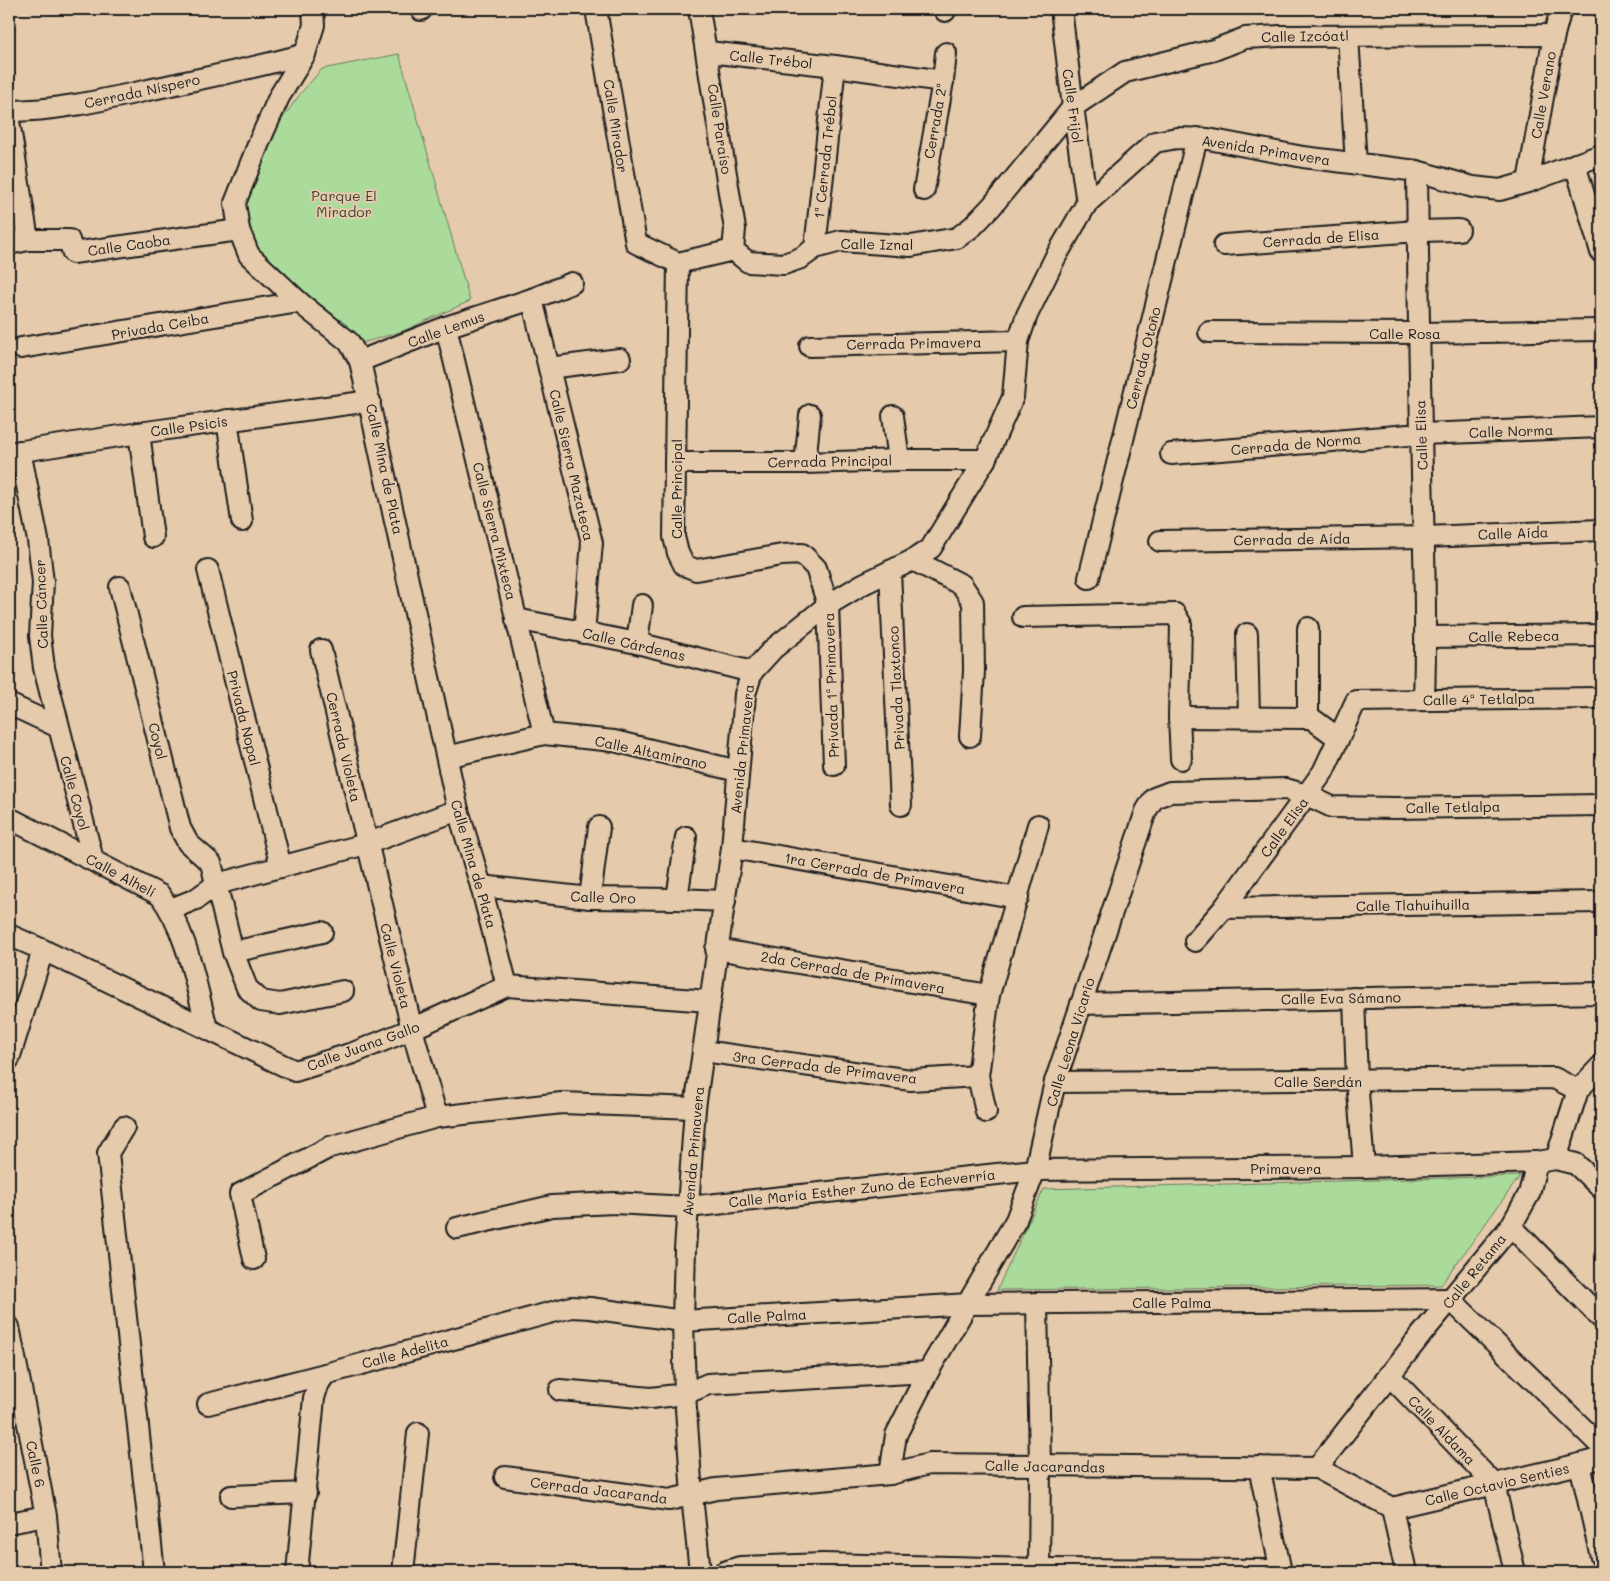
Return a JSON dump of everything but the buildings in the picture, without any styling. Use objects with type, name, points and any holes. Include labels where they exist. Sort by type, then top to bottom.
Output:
[{"type":"street","name":"Calle Mina de Plata","points":[[313,9],[314,25],[305,54],[279,97],[236,203],[239,230],[249,255],[299,302],[349,342],[360,361],[458,810],[508,986]]},
{"type":"street","name":"Calle Mirador","points":[[596,9],[636,243],[678,263]]},
{"type":"street","name":"Calle Paraíso","points":[[699,9],[708,52],[735,229],[733,250]]},
{"type":"street","name":"Calle Frijol","points":[[1061,9],[1087,203]]},
{"type":"street","name":"Calle Verano","points":[[1528,182],[1554,35],[1561,9]]},
{"type":"street","name":"Calle Izcóatl","points":[[1073,107],[1125,72],[1214,50],[1245,38],[1280,36],[1554,35]]},
{"type":"street","points":[[1348,36],[1356,164]]},
{"type":"street","name":"Calle Trébol","points":[[708,52],[835,66],[942,81]]},
{"type":"street","name":"Cerrada 2ª","points":[[924,190],[946,53]]},
{"type":"street","name":"Cerrada Níspero","points":[[9,111],[31,111],[106,100],[305,54]]},
{"type":"street","points":[[275,62],[279,97]]},
{"type":"street","name":"1ª Cerrada Trébol","points":[[815,248],[835,66]]},
{"type":"street","name":"Calle Iznal","points":[[733,250],[748,262],[784,264],[801,258],[815,248],[841,241],[912,246],[957,238],[973,226],[992,206],[1073,107]]},
{"type":"street","points":[[9,121],[18,242]]},
{"type":"street","name":"Avenida Primavera","points":[[700,1572],[692,1496],[685,1394],[683,1320],[685,1249],[695,1108],[716,949],[732,848],[745,694],[752,672],[774,649],[828,605],[863,584],[913,560],[932,548],[984,460],[1013,397],[1018,341],[1026,315],[1055,258],[1087,203],[1155,142],[1177,138],[1208,138],[1303,156],[1417,171],[1474,187],[1500,190],[1528,182],[1601,155]]},
{"type":"street","name":"Cerrada Otoño","points":[[1089,578],[1197,138]]},
{"type":"street","points":[[1575,164],[1601,252]]},
{"type":"street","name":"Calle Elisa","points":[[1417,171],[1421,434],[1425,537],[1426,637],[1424,700]]},
{"type":"street","name":"Calle Caoba","points":[[18,242],[69,240],[73,253],[239,230]]},
{"type":"street","name":"Cerrada de Elisa","points":[[1224,245],[1418,231],[1459,230]]},
{"type":"street","points":[[678,263],[733,250]]},
{"type":"street","name":"Calle Principal","points":[[678,263],[674,536],[678,554],[684,565],[696,570],[782,555],[802,554],[816,568],[828,605]]},
{"type":"street","name":"Calle Lemus","points":[[360,361],[446,327],[532,299],[572,282]]},
{"type":"street","name":"Calle Sierra Mazateca","points":[[532,299],[592,543],[584,633]]},
{"type":"street","name":"Privada Ceiba","points":[[21,348],[299,302]]},
{"type":"street","name":"Calle Sierra Mixteca","points":[[446,327],[544,734]]},
{"type":"street","name":"Calle Rosa","points":[[1209,332],[1419,333],[1601,330]]},
{"type":"street","name":"Cerrada Primavera","points":[[810,346],[1018,341]]},
{"type":"street","points":[[549,368],[620,359]]},
{"type":"street","name":"Calle Psicis","points":[[14,452],[370,401]]},
{"type":"street","points":[[804,463],[810,415]]},
{"type":"street","points":[[894,416],[899,460]]},
{"type":"street","points":[[227,420],[242,520]]},
{"type":"street","name":"Calle Norma","points":[[1421,434],[1601,427]]},
{"type":"street","points":[[139,433],[152,537]]},
{"type":"street","name":"Cerrada de Norma","points":[[1172,454],[1421,434]]},
{"type":"street","name":"Calle Cáncer","points":[[14,452],[38,540],[43,582],[40,636],[44,668],[58,727]]},
{"type":"street","name":"Cerrada Principal","points":[[675,463],[984,460]]},
{"type":"street","name":"Calle Aída","points":[[1425,537],[1601,530]]},
{"type":"street","name":"Cerrada de Aída","points":[[1160,541],[1425,537]]},
{"type":"street","points":[[913,560],[962,585],[973,602],[974,671],[970,736]]},
{"type":"street","name":"Privada Nopal","points":[[208,570],[280,867]]},
{"type":"street","name":"Privada Tlaxtonco","points":[[890,571],[901,804]]},
{"type":"street","name":"Coyol","points":[[120,587],[180,828],[188,842],[212,863],[217,884]]},
{"type":"street","points":[[637,643],[642,605]]},
{"type":"street","name":"Privada 1ª Primavera","points":[[828,605],[834,765]]},
{"type":"street","points":[[1024,618],[1175,614],[1181,624],[1179,717],[1181,759]]},
{"type":"street","name":"Calle Cárdenas","points":[[516,619],[637,643],[752,672]]},
{"type":"street","points":[[1308,628],[1308,718]]},
{"type":"street","points":[[1247,634],[1249,717]]},
{"type":"street","name":"Calle Rebeca","points":[[1426,637],[1601,635]]},
{"type":"street","name":"Cerrada Violeta","points":[[321,650],[366,844]]},
{"type":"street","name":"Calle 4ª Tetlalpa","points":[[1356,701],[1601,698]]},
{"type":"street","name":"Calle Elisa","points":[[1195,941],[1224,908],[1322,772],[1356,701]]},
{"type":"street","points":[[9,704],[58,727]]},
{"type":"street","points":[[1179,717],[1311,718],[1338,738]]},
{"type":"street","name":"Calle Coyol","points":[[58,727],[93,860]]},
{"type":"street","name":"Calle Altamirano","points":[[447,757],[544,734],[614,741],[738,771]]},
{"type":"street","name":"Calle Leona Vicario","points":[[890,1474],[896,1435],[928,1372],[1016,1220],[1035,1170],[1055,1082],[1146,811],[1154,798],[1170,792],[1286,789],[1306,795]]},
{"type":"street","name":"Calle Tetlalpa","points":[[1306,795],[1332,807],[1601,805]]},
{"type":"street","points":[[171,909],[196,900],[217,884],[366,844],[458,810]]},
{"type":"street","name":"Calle Alhelí","points":[[9,818],[160,895],[171,909],[180,926],[207,1028]]},
{"type":"street","points":[[986,1112],[978,1076],[989,995],[1038,825]]},
{"type":"street","points":[[590,898],[599,827]]},
{"type":"street","points":[[677,898],[686,837]]},
{"type":"street","name":"Calle Violeta","points":[[366,844],[412,1029],[437,1117]]},
{"type":"street","name":"1ra Cerrada de Primavera","points":[[732,848],[1018,898]]},
{"type":"street","points":[[217,884],[234,952],[247,988],[261,1001],[280,1004],[342,991]]},
{"type":"street","name":"Calle Oro","points":[[481,886],[590,898],[677,898],[725,901]]},
{"type":"street","name":"Calle Tlahuihuilla","points":[[1224,908],[1601,902]]},
{"type":"street","points":[[234,952],[322,932]]},
{"type":"street","name":"Calle Juana Gallo","points":[[9,935],[295,1071],[353,1053],[508,986],[709,1001]]},
{"type":"street","name":"2da Cerrada de Primavera","points":[[716,949],[989,995]]},
{"type":"street","points":[[9,1059],[43,950]]},
{"type":"street","name":"Calle Eva Sámano","points":[[1081,1004],[1601,993]]},
{"type":"street","points":[[1354,998],[1356,1080],[1364,1167]]},
{"type":"street","name":"3ra Cerrada de Primavera","points":[[703,1051],[911,1080],[978,1076]]},
{"type":"street","name":"Calle Retama","points":[[1317,1468],[1389,1375],[1511,1226],[1547,1160],[1578,1090],[1601,1066]]},
{"type":"street","name":"Calle Serdán","points":[[1055,1082],[1554,1078],[1578,1090]]},
{"type":"street","points":[[254,1258],[240,1194],[330,1147],[437,1117],[562,1103],[695,1108]]},
{"type":"street","points":[[124,1127],[108,1153],[154,1572]]},
{"type":"street","points":[[1547,1160],[1576,1164],[1601,1188]]},
{"type":"street","name":"Primavera","points":[[1035,1170],[1364,1167],[1547,1160]]},
{"type":"street","name":"Calle María Esther Zuno de Echeverría","points":[[457,1228],[552,1206],[614,1204],[688,1207],[1035,1170]]},
{"type":"street","points":[[1511,1226],[1601,1318]]},
{"type":"street","points":[[1450,1299],[1601,1446]]},
{"type":"street","name":"Calle Palma","points":[[683,1320],[969,1304],[1450,1299]]},
{"type":"street","points":[[1037,1303],[1040,1466],[1039,1571]]},
{"type":"street","name":"Calle Adelita","points":[[208,1404],[571,1307],[683,1320]]},
{"type":"street","name":"Calle 6","points":[[9,1328],[46,1516],[51,1572]]},
{"type":"street","points":[[560,1390],[651,1398],[685,1394],[708,1384],[928,1372]]},
{"type":"street","points":[[296,1572],[306,1493],[314,1398],[318,1385],[325,1374]]},
{"type":"street","name":"Calle Aldama","points":[[1389,1375],[1494,1484]]},
{"type":"street","points":[[9,1398],[25,1413]]},
{"type":"street","points":[[403,1572],[418,1433]]},
{"type":"street","name":"Calle Octavio Senties","points":[[1392,1508],[1601,1458]]},
{"type":"street","name":"Calle Jacarandas","points":[[692,1496],[716,1490],[890,1474],[929,1464],[1259,1467],[1317,1468],[1392,1508]]},
{"type":"street","points":[[1580,1464],[1601,1557]]},
{"type":"street","points":[[724,1572],[740,1567],[822,1564],[1039,1571],[1280,1571],[1259,1467]]},
{"type":"street","name":"Cerrada Jacaranda","points":[[505,1477],[669,1500],[692,1496]]},
{"type":"street","points":[[1494,1484],[1515,1572]]},
{"type":"street","points":[[231,1496],[306,1493]]},
{"type":"street","points":[[1392,1508],[1406,1572]]},
{"type":"street","points":[[9,1523],[46,1516]]},
{"type":"green space","name":"Parque El Mirador","points":[[399,54],[470,301],[403,331],[362,343],[334,315],[255,254],[245,231],[246,200],[261,148],[301,93],[322,69]]},
{"type":"green space","points":[[1520,1176],[1441,1285],[997,1290],[1044,1189]]}]
